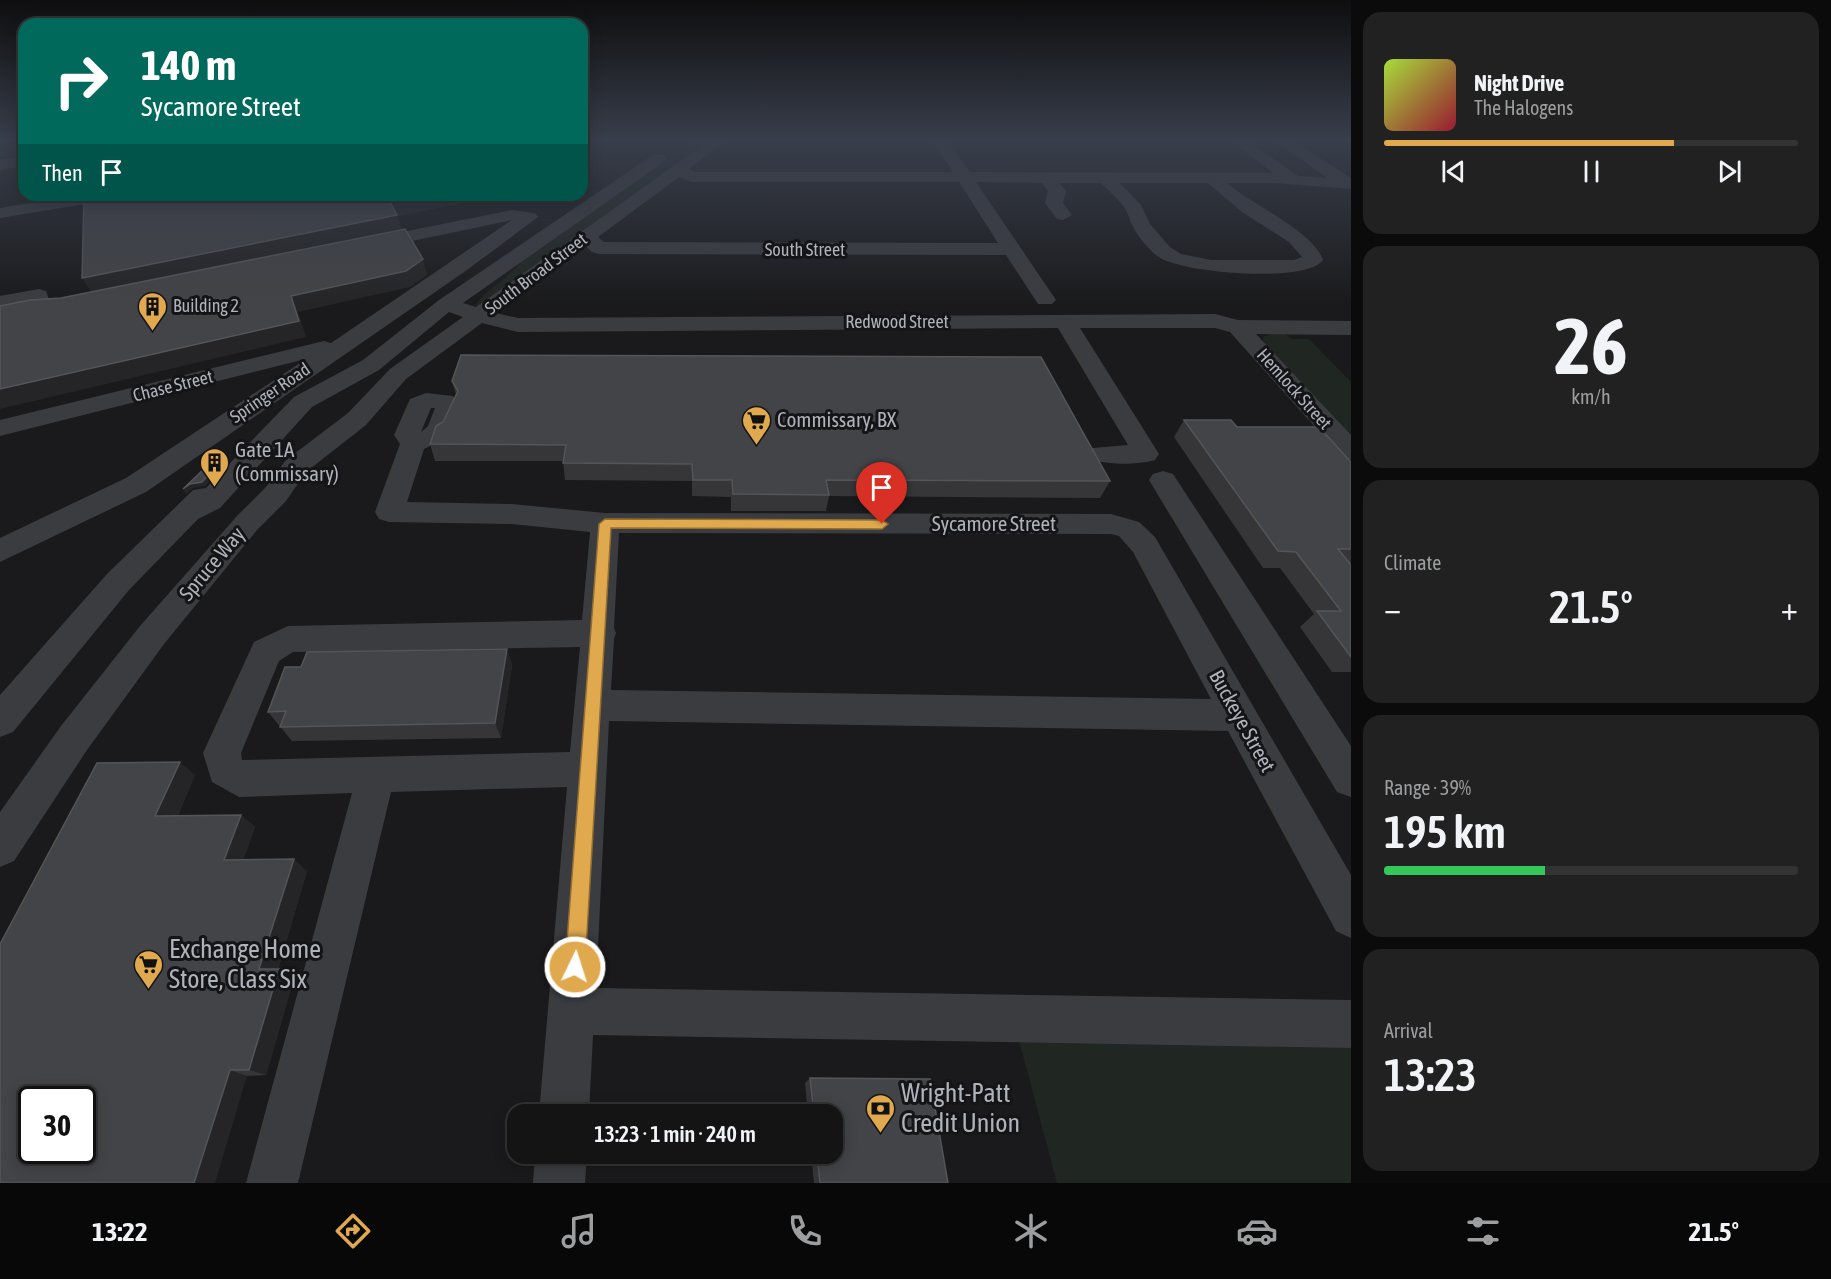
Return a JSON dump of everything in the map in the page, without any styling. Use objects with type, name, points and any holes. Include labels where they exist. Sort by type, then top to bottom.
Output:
[{"type":"street","name":"South Broad Street","points":[[440,308],[604,195]]},
{"type":"street","name":"South Broad Street","points":[[474,320],[593,242],[655,195]]},
{"type":"street","points":[[976,195],[1045,300]]},
{"type":"street","points":[[1056,195],[1054,203],[1063,215]]},
{"type":"street","points":[[1122,195],[1135,209],[1141,226],[1168,255],[1202,266],[1305,265],[1313,257],[1275,223],[1248,208],[1233,195]]},
{"type":"street","points":[[0,213],[73,201]]},
{"type":"street","name":"Springer Road","points":[[0,551],[136,485],[529,217],[512,215],[349,248]]},
{"type":"street","name":"South Street","points":[[593,242],[1012,249]]},
{"type":"street","points":[[0,302],[39,295],[39,306],[46,309],[94,301]]},
{"type":"street","points":[[0,721],[118,582],[188,512],[210,501],[303,402],[371,365],[440,308],[474,320]]},
{"type":"street","name":"Redwood Street","points":[[474,320],[518,325],[575,324],[572,340],[746,331],[950,339],[943,322],[1215,321],[1238,327],[1351,328]]},
{"type":"street","name":"Spruce Way","points":[[0,847],[81,728],[152,635],[247,523],[276,494],[296,466],[357,419],[398,374],[474,320]]},
{"type":"street","points":[[1065,321],[1146,454],[1102,454]]},
{"type":"street","name":"Hemlock Street","points":[[1238,327],[1351,451]]},
{"type":"street","name":"Chase Street","points":[[0,428],[345,343]]},
{"type":"street","name":"Sycamore Street","points":[[413,444],[389,512],[512,514],[605,524],[1103,524],[1130,529]]},
{"type":"street","points":[[1163,480],[1351,779]]},
{"type":"street","points":[[188,512],[247,523]]},
{"type":"street","points":[[565,1104],[600,633],[605,524]]},
{"type":"street","name":"Buckeye Street","points":[[1130,529],[1144,545],[1351,916]]},
{"type":"street","points":[[590,769],[239,779],[225,770],[222,753],[266,652],[288,639],[600,633]]},
{"type":"street","points":[[594,705],[1239,715]]},
{"type":"street","points":[[272,1183],[376,775]]},
{"type":"street","points":[[572,1011],[1351,1024]]},
{"type":"street","points":[[559,1183],[560,1164]]},
{"type":"shaded area","points":[[615,195],[634,195],[481,308],[475,306],[523,259]]},
{"type":"shaded area","points":[[1284,332],[1291,339],[1309,339],[1351,382],[1351,440],[1262,344],[1264,336]]},
{"type":"shaded area","points":[[1017,1033],[1351,1036],[1351,1183],[1057,1183]]},
{"type":"building","points":[[84,201],[395,201],[390,202],[397,215],[82,278]]},
{"type":"building","name":"Building 2","points":[[405,229],[423,259],[406,271],[291,296],[299,321],[0,389],[0,306],[30,300],[61,298]]},
{"type":"building","name":"Commissary, BX","points":[[461,355],[1041,357],[1110,481],[826,480],[829,495],[733,494],[732,480],[693,480],[692,464],[563,463],[566,445],[430,444],[436,426],[443,422],[458,391],[452,381]]},
{"type":"building","points":[[1184,420],[1231,420],[1237,427],[1319,427],[1351,462],[1351,549],[1338,549],[1351,565],[1351,657],[1317,611],[1341,611],[1296,552],[1278,551]]},
{"type":"building","points":[[206,467],[214,469],[202,482],[190,484],[183,489]]},
{"type":"building","points":[[507,649],[495,723],[280,727],[286,711],[268,712],[285,667],[301,667],[307,652]]},
{"type":"building","name":"Exchange Home Store, Class Six","points":[[180,762],[155,816],[241,815],[224,860],[294,859],[259,969],[279,969],[249,1070],[230,1070],[194,1183],[0,1183],[0,944],[97,763]]},
{"type":"building","name":"Wright-Patt Credit Union","points":[[810,1078],[930,1079],[948,1183],[820,1183],[818,1164],[843,1164],[843,1104],[813,1104]]},
{"type":"place","name":"Building 2","points":[[152,332]]},
{"type":"place","name":"Commissary, BX","points":[[756,446]]},
{"type":"place","name":"Gate 1A (Commissary)","points":[[214,488]]},
{"type":"place","name":"Exchange Home Store, Class Six","points":[[148,990]]},
{"type":"place","name":"Wright-Patt Credit Union","points":[[880,1134]]},
{"type":"route","points":[[575,967],[605,524],[882,524]]}]
